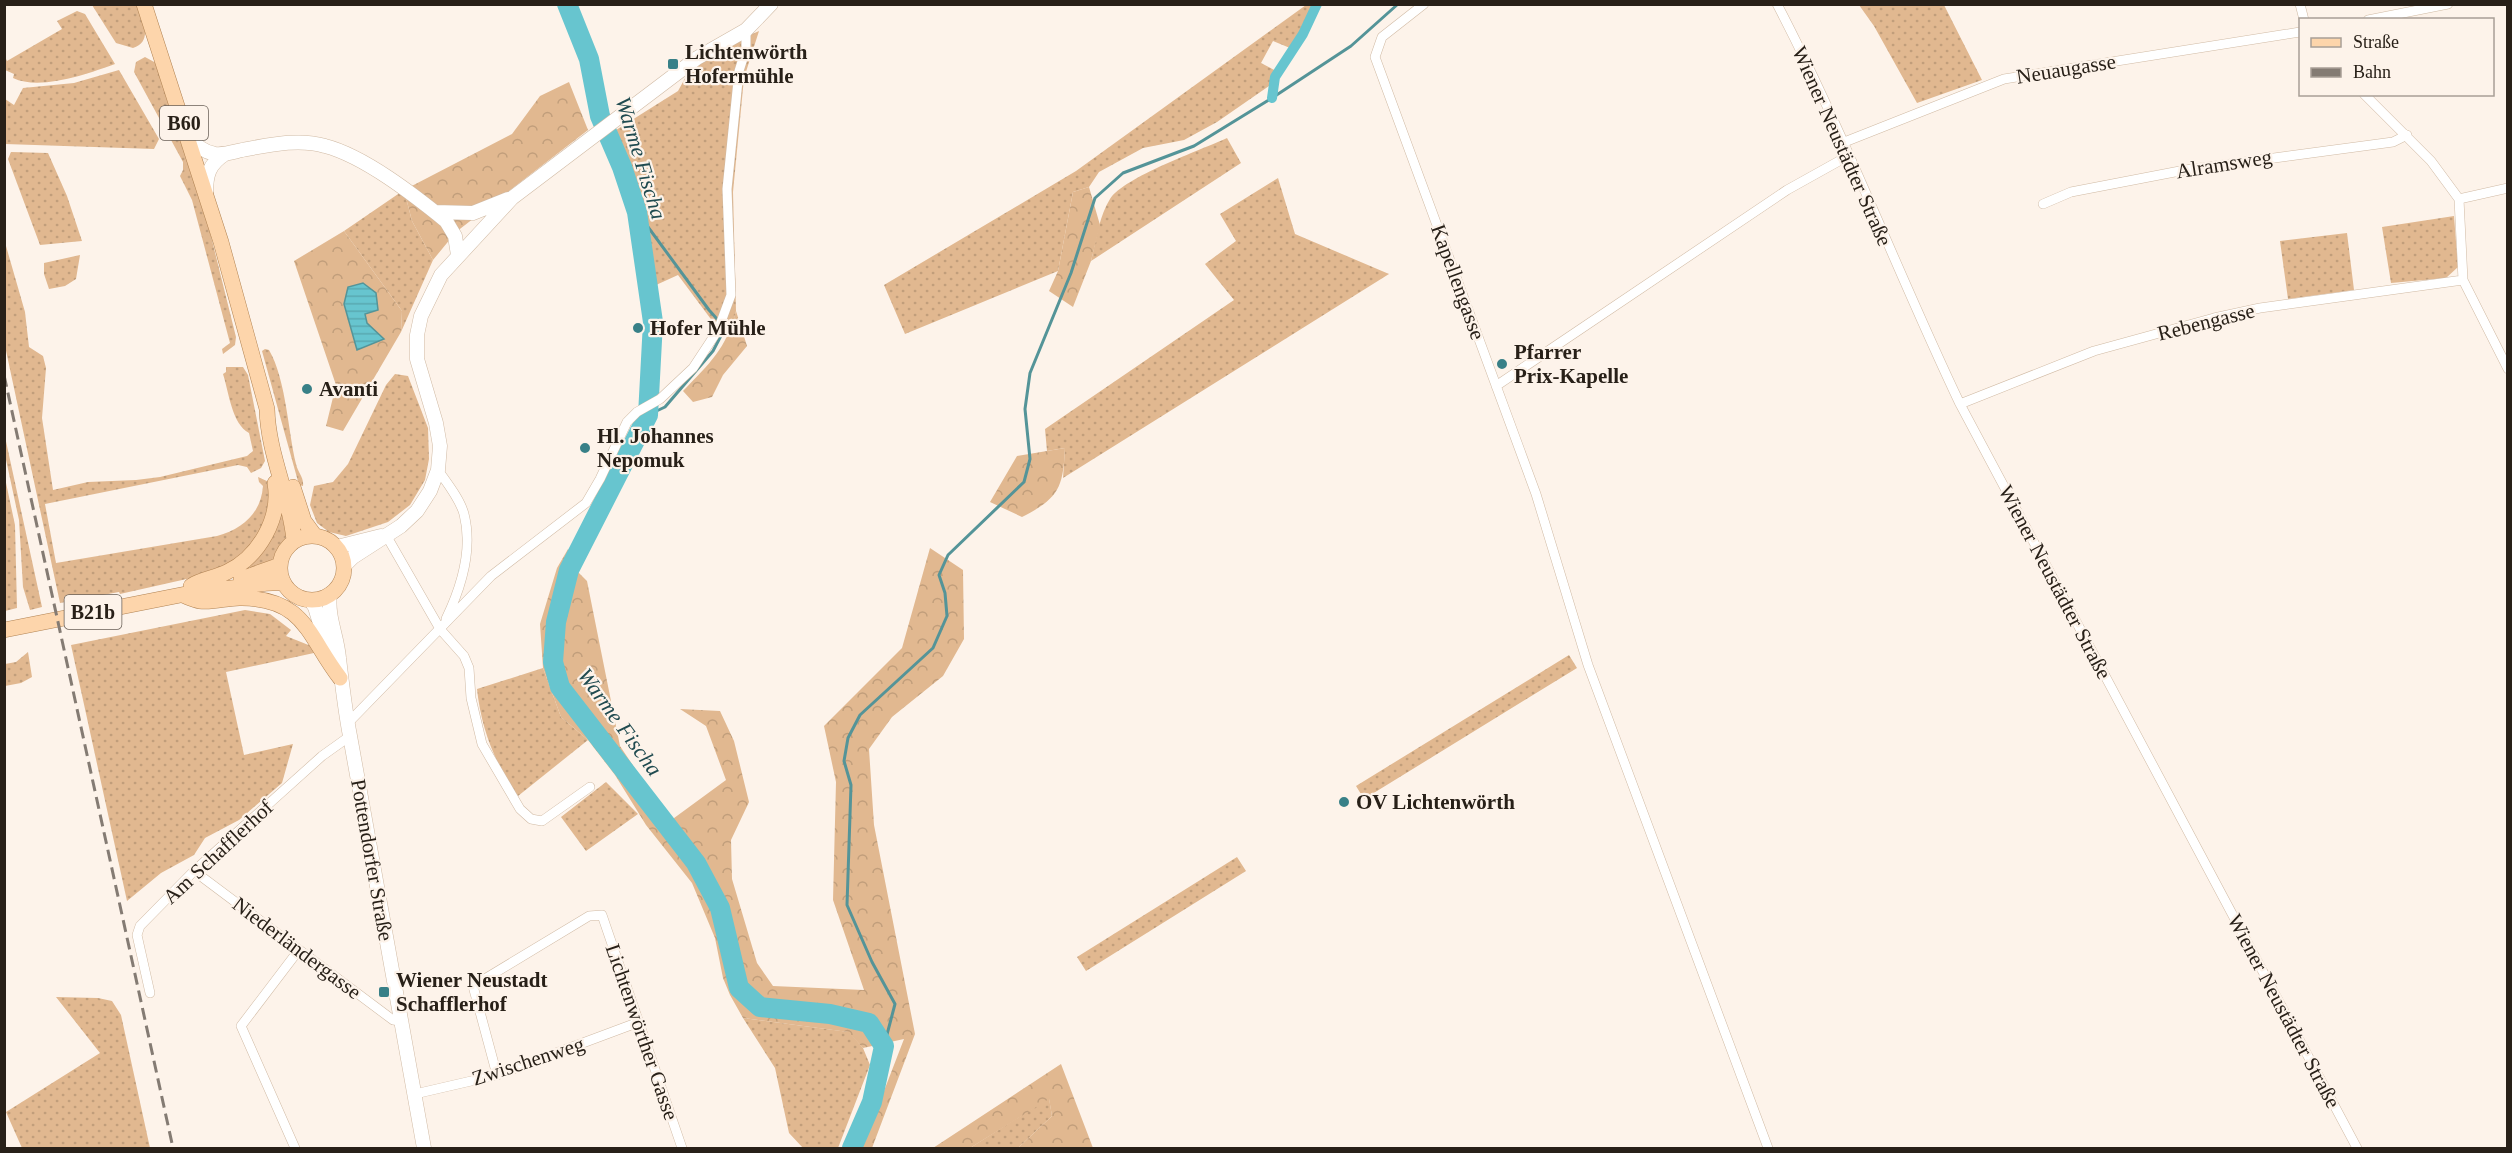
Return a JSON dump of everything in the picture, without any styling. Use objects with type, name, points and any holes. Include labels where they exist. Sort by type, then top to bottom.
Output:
[{"type":"main road","name":"B60","points":[[144,4],[189,137],[221,242],[267,409],[279,436],[304,521],[315,536]]},
{"type":"main road","points":[[344,566],[353,557],[401,526],[417,511],[430,491],[438,470],[440,446],[436,423],[417,359],[417,335],[429,296],[441,275],[512,198],[697,58],[746,30],[771,4]]},
{"type":"main road","points":[[189,137],[209,153],[225,154],[282,144],[323,145],[358,159],[435,212],[451,228],[455,236],[458,255]]},
{"type":"main road","points":[[206,195],[209,168],[225,154]]},
{"type":"main road","points":[[435,212],[473,213],[512,198]]},
{"type":"main road","name":"B60","points":[[267,409],[267,430],[288,506],[294,540]]},
{"type":"main road","points":[[182,595],[197,583],[237,566],[262,540],[275,508],[275,487],[270,464],[271,444]]},
{"type":"main road","points":[[337,547],[386,535]]},
{"type":"main road","points":[[315,536],[330,541],[337,547],[344,566],[343,576],[338,586],[330,594],[310,600],[295,595],[283,583],[280,565],[287,547],[294,540],[315,536]]},
{"type":"main road","name":"B21b","points":[[216,588],[226,582],[272,570],[280,565]]},
{"type":"main road","name":"B21b","points":[[4,630],[216,588],[227,589],[270,582],[283,583]]},
{"type":"main road","name":"Pottendorfer Straße","points":[[330,594],[328,609],[339,656],[340,678],[424,1149]]},
{"type":"main road","points":[[182,595],[202,601],[232,597],[259,598],[283,606],[300,618],[314,635],[325,659],[340,678]]},
{"type":"main road","name":"Pottendorfer Straße","points":[[310,600],[315,607],[330,659],[340,678]]},
{"type":"street","name":"Kapellengasse","points":[[1424,4],[1382,37],[1375,57],[1536,494],[1588,665],[1768,1149]]},
{"type":"street","name":"Wiener Neustädter Straße","points":[[1778,4],[1817,80],[1904,286],[1960,404],[2357,1149]]},
{"type":"street","points":[[2378,18],[2448,4]]},
{"type":"street","name":"Am Schafflerhof","points":[[150,993],[137,935],[140,926],[194,871],[335,747],[440,629],[491,576],[586,503],[600,480],[627,422],[637,412],[660,399],[693,368],[718,330],[732,295],[728,189],[739,71],[746,49],[746,30]]},
{"type":"street","name":"Neuaugasse","points":[[1842,143],[2004,79],[2299,32]]},
{"type":"street","points":[[2366,96],[2431,161],[2458,199],[2463,280],[2508,369]]},
{"type":"street","name":"Alramsweg","points":[[2043,204],[2071,192],[2185,170],[2393,142],[2407,135]]},
{"type":"street","points":[[1496,386],[1787,190],[1848,156]]},
{"type":"street","points":[[2458,199],[2508,188]]},
{"type":"street","name":"Rebengasse","points":[[1960,404],[2094,351],[2214,318],[2260,308],[2463,280]]},
{"type":"street","points":[[438,470],[464,514],[467,543],[463,577],[453,605],[440,629]]},
{"type":"street","points":[[386,535],[440,629],[465,656],[469,668],[471,698],[482,744],[520,809],[531,819],[542,821],[590,787]]},
{"type":"street","name":"Niederländergasse","points":[[194,871],[393,1020],[401,1020]]},
{"type":"street","name":"Lichtenwörther Gasse","points":[[496,1075],[474,986],[589,916],[602,915],[682,1149]]},
{"type":"street","points":[[295,1149],[241,1026],[298,951]]},
{"type":"street","name":"Zwischenweg","points":[[415,1094],[496,1075],[639,1022]]},
{"type":"green space","points":[[92,5],[138,5],[145,30],[143,40],[133,48],[116,43]]},
{"type":"green space","points":[[1306,5],[1315,5],[1290,48],[1273,41],[1261,63],[1276,71],[1269,86],[1217,122],[1184,140],[1143,148],[1099,172],[1089,187],[1073,192],[1058,271],[905,334],[884,285],[1076,171]]},
{"type":"green space","points":[[1859,5],[1944,5],[1982,80],[1917,103],[1874,26]]},
{"type":"green space","points":[[77,11],[85,14],[115,64],[64,80],[36,83],[13,78],[14,74],[5,70],[5,57],[7,61],[62,29],[57,21]]},
{"type":"green space","points":[[759,31],[744,78],[733,192],[736,311],[732,326],[713,322],[678,275],[656,285],[640,207],[616,130],[678,91],[689,71],[728,45]]},
{"type":"green space","points":[[145,57],[156,63],[204,208],[236,337],[235,345],[223,354],[222,349],[230,343],[192,200],[180,176],[183,162],[134,72],[136,62]]},
{"type":"green space","points":[[119,70],[159,139],[154,149],[5,144],[5,99],[14,105],[23,88],[74,83]]},
{"type":"green space","points":[[569,82],[588,130],[456,232],[433,260],[412,221],[404,190],[512,134],[540,96]]},
{"type":"green space","points":[[1227,138],[1241,163],[1091,261],[1103,213],[1110,199],[1118,191],[1146,173]]},
{"type":"green space","points":[[11,152],[48,153],[67,196],[82,241],[40,245],[8,159]]},
{"type":"green space","points":[[1278,178],[1295,234],[1389,274],[1063,478],[1065,448],[1047,451],[1045,429],[1234,300],[1205,264],[1236,241],[1220,214]]},
{"type":"green space","points":[[1089,187],[1100,225],[1091,261],[1073,307],[1049,291],[1058,271],[1073,192]]},
{"type":"green space","points":[[404,190],[412,221],[433,260],[401,332],[402,311],[344,231]]},
{"type":"green space","points":[[2454,216],[2458,267],[2446,278],[2391,283],[2382,227]]},
{"type":"green space","points":[[344,231],[402,311],[401,332],[343,431],[326,426],[336,385],[294,261]],"holes":[[[376,293],[378,310],[365,314],[366,323],[357,350],[344,304]]]},
{"type":"green space","points":[[2347,233],[2354,290],[2288,299],[2280,241]]},
{"type":"green space","points":[[4,239],[25,312],[29,347],[43,356],[46,368],[42,418],[53,490],[88,482],[160,477],[247,456],[253,451],[249,433],[239,423],[232,407],[223,374],[226,372],[226,367],[243,367],[248,375],[265,461],[261,468],[251,473],[247,467],[238,465],[45,504],[56,563],[226,533],[249,518],[259,504],[263,486],[258,477],[269,482],[269,512],[255,541],[232,563],[191,578],[120,594],[119,592],[60,603],[5,346]]},
{"type":"green space","points":[[80,255],[76,279],[65,286],[49,289],[44,274],[44,263]]},
{"type":"green space","points":[[736,311],[747,346],[723,375],[712,397],[693,402],[683,391],[722,346]]},
{"type":"green space","points":[[269,350],[279,375],[293,451],[303,486],[299,485],[262,351]]},
{"type":"green space","points":[[395,374],[408,376],[428,428],[429,459],[425,480],[410,505],[388,522],[346,536],[329,532],[317,523],[310,505],[314,486],[333,482],[348,464],[386,385]]},
{"type":"green space","points":[[4,432],[42,607],[30,610],[23,587],[19,520],[5,455]]},
{"type":"green space","points":[[1065,448],[1063,473],[1057,490],[1044,504],[1022,517],[990,502],[1017,456]]},
{"type":"green space","points":[[5,478],[15,525],[17,608],[5,611]]},
{"type":"green space","points":[[280,509],[285,510],[286,532],[283,548],[273,559],[252,570],[248,563]]},
{"type":"green space","points":[[930,548],[963,570],[964,639],[943,676],[892,717],[869,749],[874,825],[915,1034],[872,1148],[862,1148],[904,1039],[863,1048],[848,1032],[743,1018],[723,978],[715,938],[692,883],[646,825],[615,775],[588,740],[561,717],[543,668],[540,624],[557,568],[568,549],[577,571],[587,581],[620,746],[670,821],[726,780],[706,726],[680,709],[720,711],[734,741],[749,802],[731,840],[732,879],[757,963],[773,986],[864,990],[833,900],[836,782],[824,726],[902,648]]},
{"type":"green space","points":[[245,610],[270,614],[291,630],[286,636],[316,648],[314,653],[226,672],[244,755],[293,744],[282,783],[239,820],[205,838],[194,855],[161,873],[127,901],[71,645]]},
{"type":"green space","points":[[28,652],[32,677],[21,683],[5,686],[5,664],[16,662]]},
{"type":"green space","points":[[1569,655],[1577,668],[1364,799],[1356,786]]},
{"type":"green space","points":[[543,668],[561,717],[588,740],[518,796],[502,771],[490,745],[477,689]]},
{"type":"green space","points":[[606,782],[638,814],[586,851],[561,817]]},
{"type":"green space","points":[[1237,857],[1246,871],[1086,971],[1077,957]]},
{"type":"green space","points":[[56,997],[98,998],[112,1001],[121,1015],[150,1148],[22,1148],[6,1112],[100,1053]]},
{"type":"green space","points":[[743,1018],[849,1032],[863,1048],[870,1065],[838,1148],[803,1148],[789,1133],[775,1068]]},
{"type":"green space","points":[[1061,1064],[1093,1148],[1018,1148],[1052,1116],[1049,1099],[970,1148],[933,1148]]},
{"type":"green space","points":[[1049,1098],[1052,1116],[1018,1148],[970,1148]]},
{"type":"water","points":[[363,283],[376,293],[378,310],[365,314],[367,323],[384,339],[357,350],[344,304],[348,287]]},
{"type":"waterway","name":"Warme Fischa","points":[[567,4],[589,59],[600,116],[622,167],[637,212],[653,322],[648,415],[569,570],[556,622],[553,662],[560,687],[696,863],[720,908],[739,988],[760,1007],[830,1014],[869,1023],[884,1046],[872,1102],[852,1148]]},
{"type":"waterway","points":[[1272,98],[1275,77],[1303,34],[1317,4]]},
{"type":"waterway","points":[[884,1046],[895,1004],[872,962],[847,905],[851,785],[844,761],[848,738],[860,715],[933,648],[947,616],[945,593],[939,575],[948,555],[1024,482],[1030,459],[1025,409],[1030,373],[1071,273],[1095,198],[1123,173],[1194,146],[1272,98],[1351,46],[1398,4]]},
{"type":"waterway","points":[[637,212],[709,310],[725,328],[713,351],[665,407],[648,415]]},
{"type":"railway","points":[[4,375],[173,1148]]},
{"type":"place","name":"Lichtenwörth Hofermühle","points":[[673,64]]},
{"type":"place","name":"Hofer Mühle","points":[[638,328]]},
{"type":"place","name":"Pfarrer Prix-Kapelle","points":[[1502,364]]},
{"type":"place","name":"Avanti","points":[[307,389]]},
{"type":"place","name":"Hl. Johannes Nepomuk","points":[[585,448]]},
{"type":"place","name":"OV Lichtenwörth","points":[[1344,802]]},
{"type":"place","name":"Wiener Neustadt Schafflerhof","points":[[384,992]]}]
